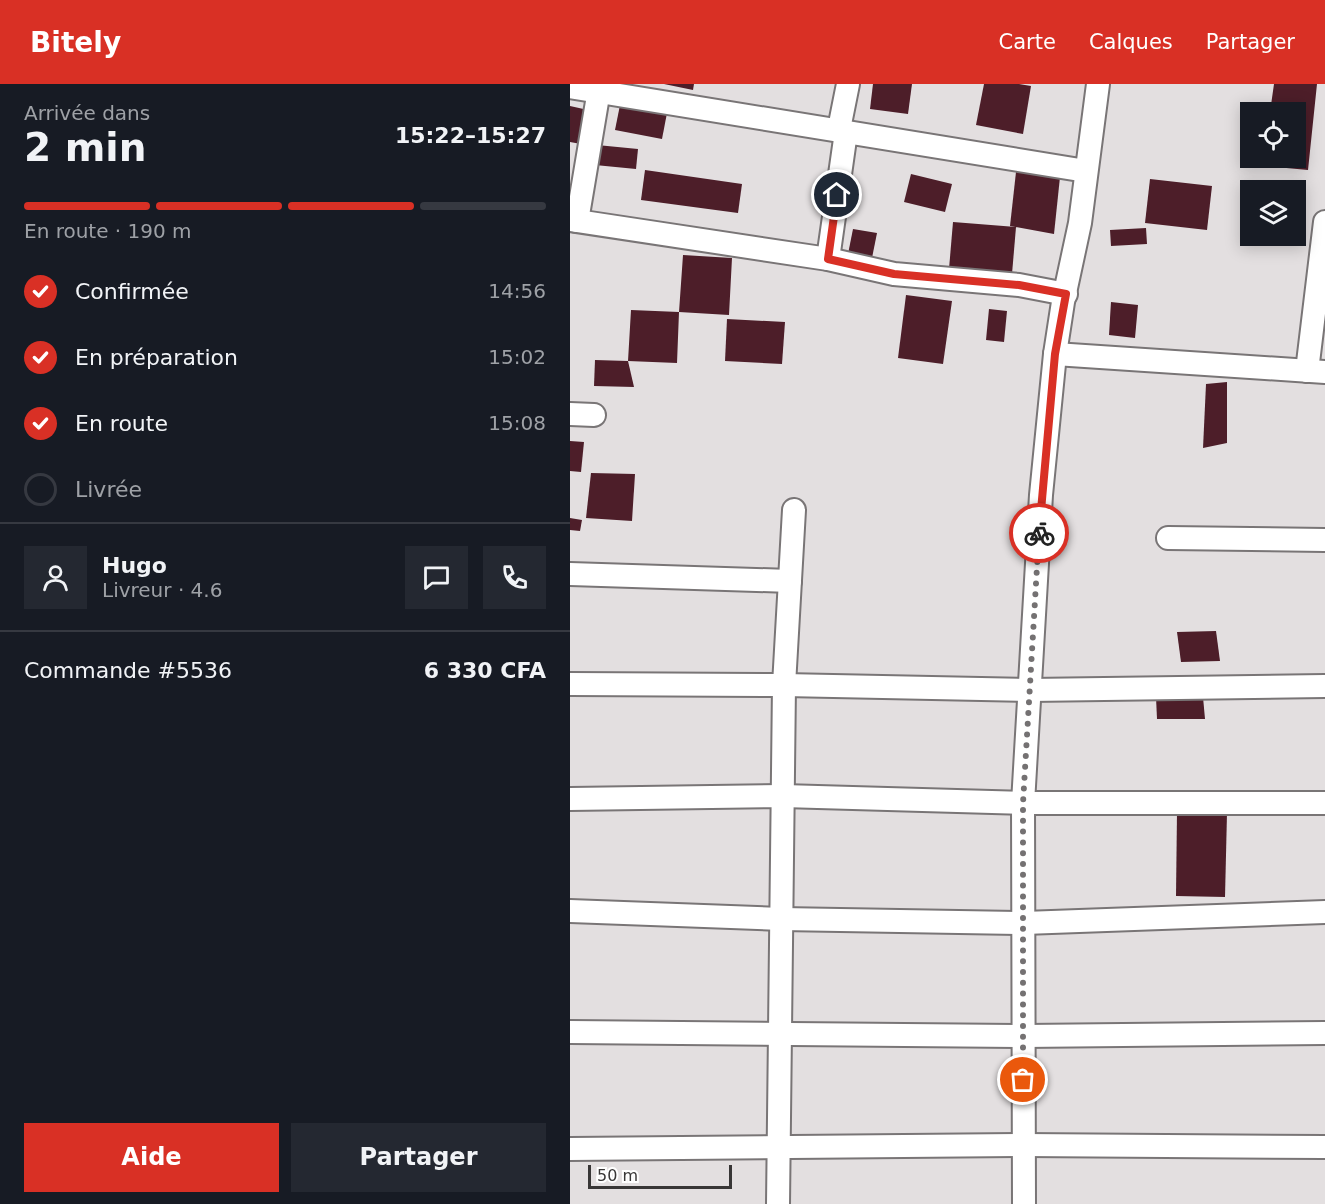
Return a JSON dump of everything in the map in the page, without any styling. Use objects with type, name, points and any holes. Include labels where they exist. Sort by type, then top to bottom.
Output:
[{"type":"street","points":[[828,259],[848,84]]},
{"type":"street","points":[[1024,1204],[1023,803],[1041,495],[1055,354],[1080,223],[1098,84]]},
{"type":"street","points":[[570,87],[600,88],[1086,171]]},
{"type":"street","points":[[600,88],[573,220],[828,259],[894,274],[1019,285],[1066,294]]},
{"type":"street","points":[[1055,354],[1316,372],[1325,222]]},
{"type":"street","points":[[570,414],[594,415]]},
{"type":"street","points":[[778,1204],[784,685],[794,510]]},
{"type":"street","points":[[1168,538],[1325,540]]},
{"type":"street","points":[[570,574],[790,581]]},
{"type":"street","points":[[570,684],[1030,690],[1325,686]]},
{"type":"street","points":[[570,799],[783,796],[1023,803],[1325,803]]},
{"type":"street","points":[[570,911],[781,919],[1024,923],[1325,912]]},
{"type":"street","points":[[570,1032],[1023,1036],[1325,1032]]},
{"type":"street","points":[[570,1149],[1023,1145],[1325,1147]]},
{"type":"building","points":[[664,84],[694,84],[693,90]]},
{"type":"building","points":[[873,84],[912,84],[908,114],[870,109]]},
{"type":"building","points":[[984,84],[1031,86],[1023,134],[976,125]]},
{"type":"building","points":[[1274,84],[1317,84],[1308,170],[1286,168],[1306,168],[1306,102],[1271,102]]},
{"type":"building","points":[[620,105],[667,113],[662,139],[615,130]]},
{"type":"building","points":[[570,106],[588,110],[581,144],[570,142]]},
{"type":"building","points":[[597,145],[638,149],[636,169],[595,165]]},
{"type":"building","points":[[645,170],[742,184],[738,213],[641,200]]},
{"type":"building","points":[[1016,172],[1060,177],[1054,234],[1010,226]]},
{"type":"building","points":[[911,174],[952,184],[945,212],[904,202]]},
{"type":"building","points":[[1150,179],[1212,186],[1207,230],[1145,223]]},
{"type":"building","points":[[953,222],[1016,227],[1012,274],[949,269]]},
{"type":"building","points":[[1146,228],[1147,244],[1111,246],[1110,230]]},
{"type":"building","points":[[853,229],[877,233],[872,258],[848,254]]},
{"type":"building","points":[[683,255],[732,258],[729,315],[679,312]]},
{"type":"building","points":[[906,295],[952,301],[943,364],[898,358]]},
{"type":"building","points":[[1111,302],[1138,305],[1135,338],[1109,335]]},
{"type":"building","points":[[989,309],[1007,311],[1004,342],[986,340]]},
{"type":"building","points":[[631,310],[679,312],[677,363],[628,361]]},
{"type":"building","points":[[727,319],[785,322],[782,364],[725,361]]},
{"type":"building","points":[[595,360],[628,361],[634,387],[594,386]]},
{"type":"building","points":[[1227,382],[1227,443],[1203,448],[1206,384]]},
{"type":"building","points":[[570,441],[584,442],[581,472],[570,471]]},
{"type":"building","points":[[591,473],[635,474],[632,521],[586,518]]},
{"type":"building","points":[[570,518],[582,520],[580,531],[570,530]]},
{"type":"building","points":[[1216,631],[1220,661],[1181,662],[1177,632]]},
{"type":"building","points":[[1156,697],[1203,697],[1205,719],[1157,719]]},
{"type":"building","points":[[1177,812],[1227,813],[1225,897],[1176,896]]},
{"type":"way so far","points":[[1023,1080],[1023,803],[1039,533]]},
{"type":"route","points":[[837,195],[828,259],[894,274],[1019,285],[1066,294],[1055,354],[1039,533]]}]
